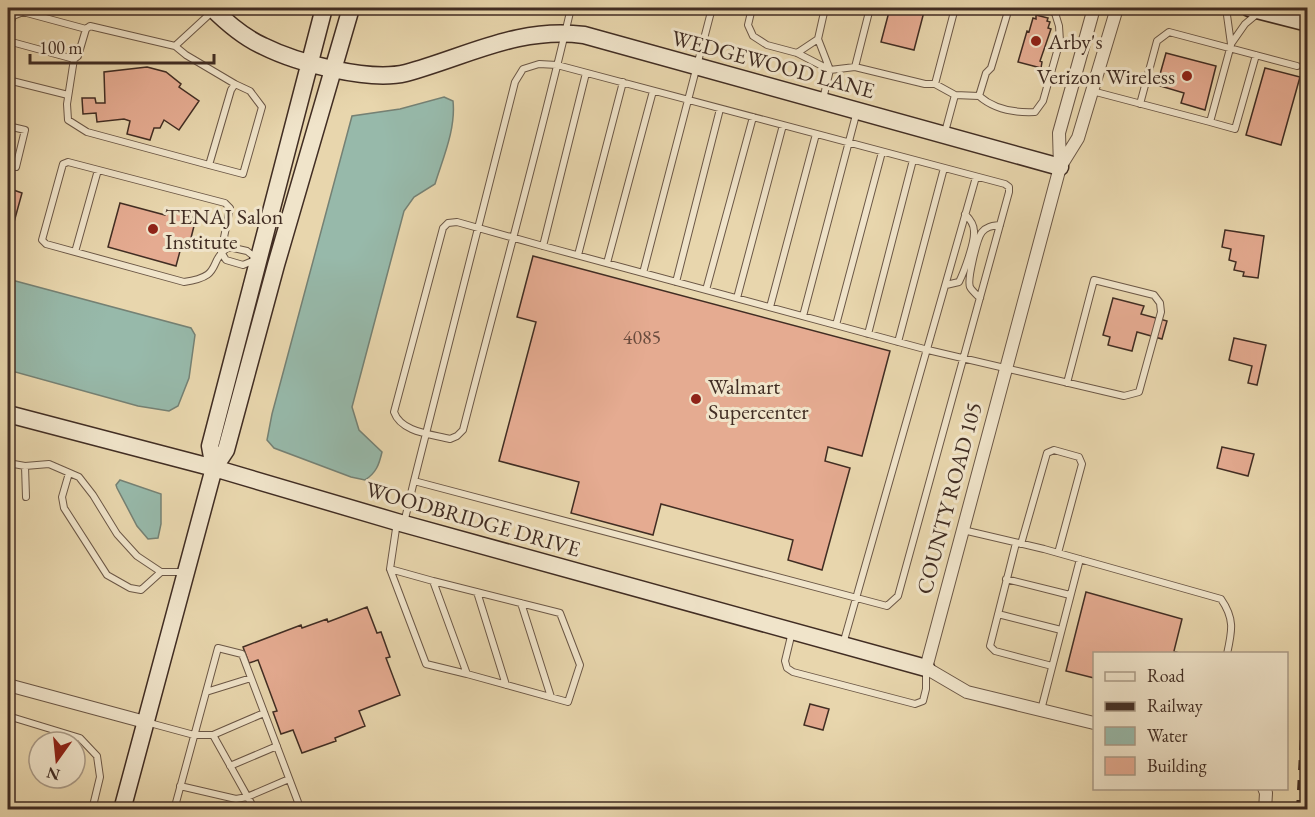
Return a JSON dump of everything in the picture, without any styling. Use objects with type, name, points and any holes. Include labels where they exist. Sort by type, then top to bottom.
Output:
[{"type":"street","points":[[214,468],[210,446],[324,8]]},
{"type":"street","points":[[122,810],[214,468],[226,450],[276,264],[351,8]]},
{"type":"street","name":"COUNTY ROAD 105","points":[[926,668],[1060,167],[1059,133],[1094,8]]},
{"type":"street","name":"COUNTY ROAD 105","points":[[1060,167],[1078,138],[1116,8]]},
{"type":"street","points":[[213,9],[229,26],[263,46],[309,63]]},
{"type":"street","points":[[1255,9],[1308,23]]},
{"type":"street","name":"WEDGEWOOD LANE","points":[[309,63],[375,76],[404,73],[516,37],[545,32],[565,32],[584,35],[1060,167]]},
{"type":"street","points":[[257,259],[276,264]]},
{"type":"street","name":"WOODBRIDGE DRIVE","points":[[8,414],[214,468],[400,523],[926,668]]},
{"type":"street","points":[[926,668],[967,692],[1093,723]]},
{"type":"street","points":[[8,684],[146,722]]},
{"type":"street","points":[[1264,790],[1265,810]]},
{"type":"lane","points":[[101,8],[111,10],[121,8]]},
{"type":"lane","points":[[571,8],[557,65],[512,238],[463,430],[450,439],[402,426],[396,420],[393,412],[443,228],[448,223],[457,222],[512,238],[927,350],[1006,368],[1067,383],[1124,396],[1139,392],[1161,312],[1160,303],[1154,295],[1094,280],[1067,383]]},
{"type":"lane","points":[[668,8],[675,8]]},
{"type":"lane","points":[[643,273],[712,8]]},
{"type":"lane","points":[[752,8],[748,25],[753,36],[767,45],[797,53],[830,70],[855,67],[925,84],[935,84],[955,95],[979,96],[990,105],[1018,113],[1035,112],[1043,101],[1060,41],[1055,13],[1045,8]]},
{"type":"lane","points":[[823,101],[830,70],[818,39],[825,8]]},
{"type":"lane","points":[[855,67],[870,8]]},
{"type":"lane","points":[[935,84],[955,8]]},
{"type":"lane","points":[[979,96],[986,73],[991,68],[1009,8]]},
{"type":"lane","points":[[1226,8],[1231,46]]},
{"type":"lane","points":[[175,46],[213,9]]},
{"type":"lane","points":[[1210,122],[1231,46],[1255,9]]},
{"type":"lane","points":[[8,29],[13,16],[23,12],[86,29],[90,26],[175,46],[186,55],[250,91],[262,107],[243,174],[87,132],[68,120],[66,114],[74,59],[78,56],[86,29]]},
{"type":"lane","points":[[1140,104],[1157,41],[1169,32],[1231,46],[1297,66]]},
{"type":"lane","points":[[797,53],[818,39]]},
{"type":"lane","points":[[8,41],[74,59]]},
{"type":"lane","points":[[1092,91],[1235,129],[1256,55]]},
{"type":"lane","points":[[390,569],[560,613],[580,665],[568,702],[426,664],[390,569],[514,82],[523,69],[539,64],[557,65],[1005,184],[1009,187],[898,596],[887,606],[414,481]]},
{"type":"lane","points":[[543,246],[586,73]]},
{"type":"lane","points":[[8,80],[68,94]]},
{"type":"lane","points":[[578,255],[623,82]]},
{"type":"lane","points":[[209,165],[231,90],[235,84]]},
{"type":"lane","points":[[607,263],[653,91]]},
{"type":"lane","points":[[944,135],[955,95]]},
{"type":"lane","points":[[676,282],[720,109]]},
{"type":"lane","points":[[803,316],[857,110]]},
{"type":"lane","points":[[706,290],[753,117]]},
{"type":"lane","points":[[737,298],[783,125]]},
{"type":"lane","points":[[8,126],[25,130],[16,167],[8,165]]},
{"type":"lane","points":[[770,307],[816,134]]},
{"type":"lane","points":[[836,325],[882,152]]},
{"type":"lane","points":[[868,334],[913,160]]},
{"type":"lane","points":[[68,162],[98,170],[225,203],[230,208],[221,252],[213,271],[200,280],[184,282],[46,244],[42,240],[63,164],[68,162]]},
{"type":"lane","points":[[898,342],[944,168]]},
{"type":"lane","points":[[75,252],[98,170]]},
{"type":"lane","points":[[843,646],[976,177]]},
{"type":"lane","points":[[946,285],[959,282],[972,242],[974,232],[972,222],[966,214]]},
{"type":"lane","points":[[980,298],[970,287],[969,279],[978,243],[981,233],[989,227],[1000,225]]},
{"type":"lane","points":[[229,247],[247,251],[257,259],[243,265],[226,260],[221,252],[229,247]]},
{"type":"lane","points":[[1052,666],[995,651],[990,646],[1006,579],[1047,453],[1054,450],[1078,457],[1082,464],[1058,553]]},
{"type":"lane","points":[[8,463],[25,466],[49,464],[79,477],[117,534],[136,556],[161,572],[186,572]]},
{"type":"lane","points":[[25,466],[27,497]]},
{"type":"lane","points":[[69,473],[62,497],[64,508],[107,575],[130,588],[141,590],[161,572]]},
{"type":"lane","points":[[963,530],[1058,553],[1221,599],[1228,609],[1232,628],[1227,652]]},
{"type":"lane","points":[[1041,710],[1080,559]]},
{"type":"lane","points":[[1006,579],[1070,595]]},
{"type":"lane","points":[[433,581],[466,674]]},
{"type":"lane","points":[[477,592],[506,685]]},
{"type":"lane","points":[[521,603],[551,697]]},
{"type":"lane","points":[[998,614],[1061,630]]},
{"type":"lane","points":[[792,632],[785,661],[787,668],[793,672],[837,684],[920,704],[926,689],[926,668]]},
{"type":"lane","points":[[174,810],[218,648],[242,654],[301,810]]},
{"type":"lane","points":[[206,692],[251,678]]},
{"type":"lane","points":[[146,722],[194,735],[213,735],[264,713]]},
{"type":"lane","points":[[8,716],[80,738],[97,756],[100,777],[92,810]]},
{"type":"lane","points":[[213,735],[255,810]]},
{"type":"lane","points":[[230,766],[277,746]]},
{"type":"lane","points":[[180,786],[227,798],[247,797],[290,779]]},
{"type":"water","points":[[444,97],[453,101],[453,122],[448,143],[435,184],[414,197],[404,211],[352,407],[359,430],[382,452],[380,461],[372,475],[365,480],[351,477],[274,448],[267,440],[272,414],[352,116],[400,109]]},
{"type":"water","points":[[8,279],[191,328],[195,335],[189,378],[178,406],[169,411],[138,406],[8,370]]},
{"type":"water","points":[[120,480],[161,494],[161,524],[158,538],[148,539],[137,526],[117,488],[116,485]]},
{"type":"building","points":[[890,8],[925,8],[914,50],[881,42]]},
{"type":"building","name":"Arby's","points":[[1036,15],[1048,18],[1047,21],[1050,22],[1048,28],[1051,29],[1040,61],[1042,62],[1041,68],[1018,62],[1027,31],[1029,32]]},
{"type":"building","name":"Verizon Wireless","points":[[1166,53],[1216,66],[1205,110],[1181,103],[1184,93],[1157,85]]},
{"type":"building","points":[[147,67],[166,72],[181,84],[179,87],[199,101],[179,130],[164,120],[160,128],[154,128],[150,140],[127,134],[130,121],[124,119],[97,122],[96,113],[83,114],[82,98],[95,98],[96,103],[105,103],[104,72]]},
{"type":"building","points":[[1265,68],[1300,77],[1281,145],[1246,135]]},
{"type":"building","points":[[8,188],[22,193],[8,244]]},
{"type":"building","name":"TENAJ Salon Institute","points":[[120,203],[165,215],[166,210],[196,218],[190,242],[183,240],[176,266],[108,247]]},
{"type":"building","points":[[1225,230],[1264,236],[1258,278],[1243,276],[1244,272],[1234,270],[1236,262],[1229,260],[1231,249],[1222,247]]},
{"type":"building","name":"Walmart Supercenter","points":[[533,256],[890,351],[862,456],[828,447],[825,461],[850,468],[822,570],[788,560],[793,540],[661,504],[653,535],[571,513],[579,482],[499,461],[536,322],[517,317]]},
{"type":"building","points":[[1113,298],[1144,306],[1141,314],[1167,321],[1162,339],[1137,332],[1132,351],[1108,345],[1110,337],[1103,335]]},
{"type":"building","points":[[1234,338],[1266,345],[1257,385],[1248,383],[1252,366],[1229,360]]},
{"type":"building","points":[[1222,447],[1254,454],[1248,476],[1217,468]]},
{"type":"building","points":[[1086,592],[1182,619],[1174,651],[1176,652],[1093,652],[1093,678],[1066,671]]},
{"type":"building","points":[[367,607],[377,633],[381,632],[390,657],[386,658],[400,695],[359,711],[365,726],[335,738],[336,741],[302,753],[293,730],[281,734],[273,712],[277,711],[258,660],[249,663],[243,647],[301,625],[302,628],[327,619],[328,622]]},
{"type":"building","points":[[810,704],[829,709],[823,730],[804,725]]},
{"type":"railway","points":[[1298,810],[1308,620]]},
{"type":"place","name":"Arby's","points":[[1036,41]]},
{"type":"place","name":"Verizon Wireless","points":[[1187,76]]},
{"type":"place","name":"TENAJ Salon Institute","points":[[153,229]]},
{"type":"place","name":"Walmart Supercenter","points":[[696,399]]}]
